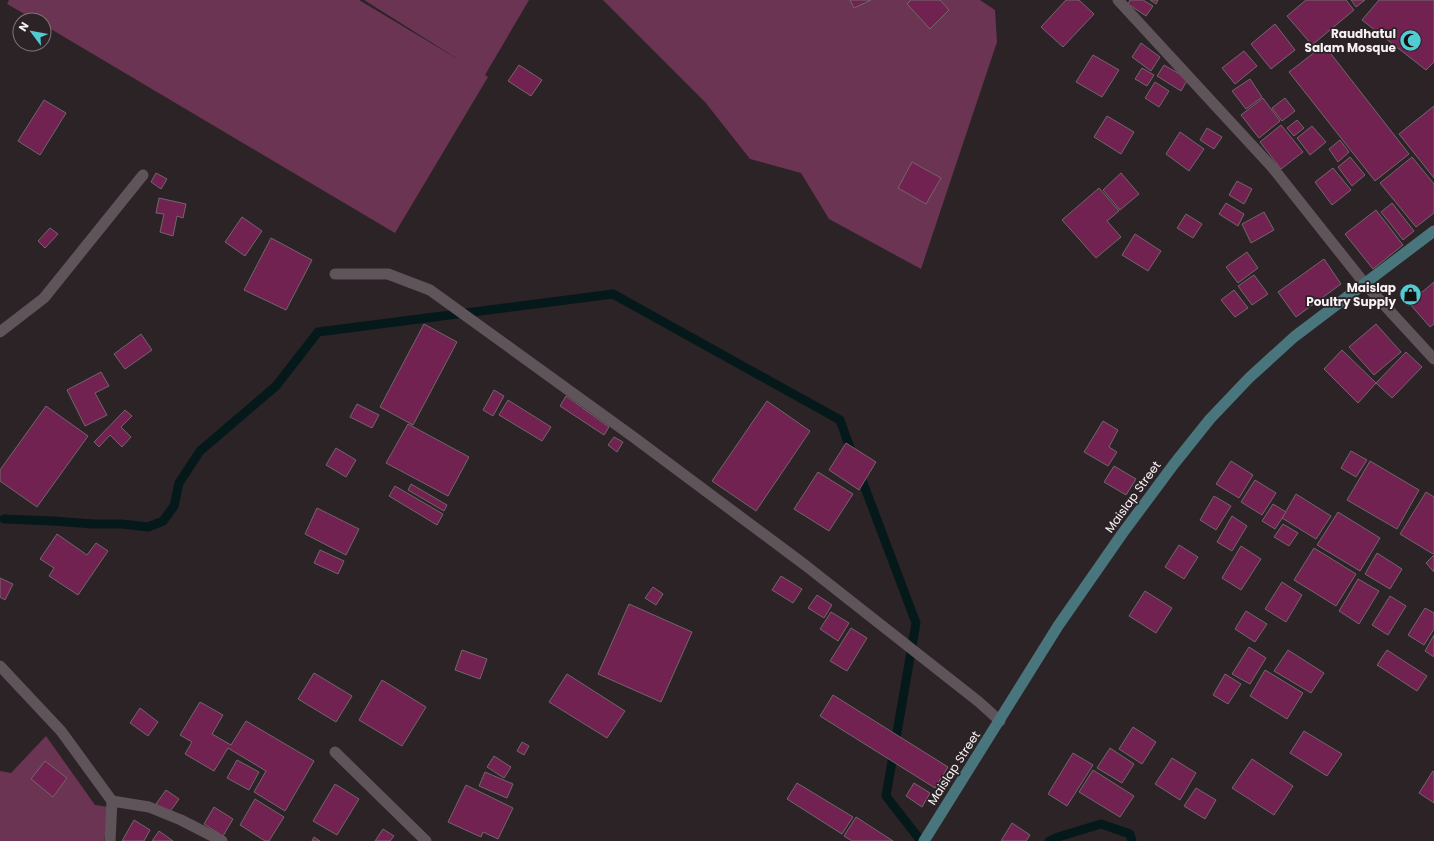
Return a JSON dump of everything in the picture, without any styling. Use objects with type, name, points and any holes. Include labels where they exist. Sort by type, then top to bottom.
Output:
[{"type":"main road","name":"Maislap Street","points":[[924,841],[1058,626],[1122,534],[1174,464],[1210,419],[1249,378],[1294,337],[1434,230]]},
{"type":"street","points":[[1118,0],[1272,167],[1365,284],[1434,359]]},
{"type":"street","points":[[0,332],[44,298],[143,175]]},
{"type":"street","points":[[335,274],[388,274],[430,290],[632,436],[804,565],[979,702],[1000,721]]},
{"type":"street","points":[[0,666],[61,731],[112,801],[110,841]]},
{"type":"street","points":[[335,752],[426,841]]},
{"type":"street","points":[[112,801],[149,807],[180,820],[222,841]]},
{"type":"shaded area","points":[[9,0],[359,0],[461,61],[364,0],[529,0],[485,75],[488,77],[395,233],[52,30],[52,12],[21,12],[7,4]]},
{"type":"shaded area","points":[[603,0],[980,0],[995,10],[997,42],[921,269],[829,219],[801,173],[750,159],[705,102]]},
{"type":"shaded area","points":[[46,736],[95,805],[109,807],[104,841],[0,841],[0,771],[11,773]]},
{"type":"building","points":[[850,0],[871,0],[854,8]]},
{"type":"building","points":[[911,0],[940,0],[949,10],[930,29],[907,4]]},
{"type":"building","points":[[1066,0],[1079,0],[1094,14],[1063,47],[1041,27]]},
{"type":"building","points":[[1130,0],[1143,0],[1153,6],[1146,16],[1128,4]]},
{"type":"building","points":[[1150,0],[1158,0],[1156,4]]},
{"type":"building","points":[[1306,0],[1346,0],[1354,10],[1312,45],[1287,16]]},
{"type":"building","points":[[1351,0],[1365,0],[1356,7]]},
{"type":"building","name":"Raudhatul Salam Mosque","points":[[1379,0],[1434,0],[1434,62],[1426,70],[1362,20]]},
{"type":"building","points":[[1275,24],[1295,50],[1271,69],[1251,44]]},
{"type":"building","points":[[1141,43],[1160,57],[1151,71],[1132,57]]},
{"type":"building","points":[[1324,45],[1409,154],[1375,181],[1289,72]]},
{"type":"building","points":[[1244,51],[1257,66],[1235,84],[1222,68]]},
{"type":"building","points":[[1093,55],[1119,70],[1102,97],[1076,82]]},
{"type":"building","points":[[519,65],[542,80],[531,96],[508,81]]},
{"type":"building","points":[[1164,65],[1188,79],[1181,91],[1157,76]]},
{"type":"building","points":[[1142,68],[1154,75],[1147,86],[1135,79]]},
{"type":"building","points":[[1250,79],[1262,97],[1246,109],[1232,91]]},
{"type":"building","points":[[1155,82],[1169,91],[1159,107],[1145,98]]},
{"type":"building","points":[[1263,98],[1280,121],[1259,138],[1241,115]]},
{"type":"building","points":[[1285,98],[1295,111],[1282,121],[1272,108]]},
{"type":"building","points":[[44,100],[66,113],[40,155],[18,141]]},
{"type":"building","points":[[1434,106],[1434,178],[1399,134]]},
{"type":"building","points":[[1107,116],[1134,132],[1121,154],[1094,137]]},
{"type":"building","points":[[1297,120],[1304,128],[1294,136],[1287,128]]},
{"type":"building","points":[[1281,125],[1303,152],[1281,169],[1260,142]]},
{"type":"building","points":[[1312,126],[1326,142],[1310,155],[1297,138]]},
{"type":"building","points":[[1207,128],[1222,137],[1214,149],[1200,140]]},
{"type":"building","points":[[1180,132],[1204,149],[1189,171],[1166,154]]},
{"type":"building","points":[[1340,140],[1349,152],[1338,162],[1329,149]]},
{"type":"building","points":[[1350,157],[1365,175],[1352,186],[1338,167]]},
{"type":"building","points":[[1412,157],[1434,184],[1434,213],[1416,227],[1380,183]]},
{"type":"building","points":[[912,162],[941,178],[926,204],[898,188]]},
{"type":"building","points":[[1333,168],[1351,190],[1332,205],[1315,182]]},
{"type":"building","points":[[156,173],[167,179],[161,189],[151,182]]},
{"type":"building","points":[[1121,173],[1139,194],[1120,210],[1103,190]]},
{"type":"building","points":[[1237,181],[1252,189],[1244,204],[1229,195]]},
{"type":"building","points":[[1099,188],[1119,211],[1107,221],[1121,237],[1096,258],[1062,220]]},
{"type":"building","points":[[159,198],[186,204],[183,218],[177,216],[173,236],[160,232],[164,214],[156,213]]},
{"type":"building","points":[[1226,203],[1244,214],[1238,226],[1219,214]]},
{"type":"building","points":[[1392,203],[1414,231],[1403,240],[1381,212]]},
{"type":"building","points":[[1376,210],[1403,245],[1373,269],[1345,234]]},
{"type":"building","points":[[1264,212],[1274,230],[1251,243],[1242,224]]},
{"type":"building","points":[[1186,214],[1202,224],[1193,238],[1177,228]]},
{"type":"building","points":[[242,217],[262,231],[245,256],[225,242]]},
{"type":"building","points":[[50,228],[58,234],[45,248],[38,241]]},
{"type":"building","points":[[1135,234],[1161,251],[1148,271],[1122,255]]},
{"type":"building","points":[[271,238],[312,260],[286,310],[244,290]]},
{"type":"building","points":[[1247,252],[1258,268],[1238,283],[1226,267]]},
{"type":"building","points":[[1324,259],[1341,284],[1296,317],[1278,292]]},
{"type":"building","points":[[1254,275],[1268,294],[1252,305],[1238,286]]},
{"type":"building","points":[[1434,282],[1434,324],[1430,327],[1409,303]]},
{"type":"building","points":[[1234,290],[1248,308],[1235,317],[1221,300]]},
{"type":"building","points":[[424,324],[457,342],[413,425],[380,407]]},
{"type":"building","points":[[1376,324],[1401,352],[1374,375],[1349,347]]},
{"type":"building","points":[[141,334],[152,350],[125,369],[114,354]]},
{"type":"building","points":[[1342,350],[1376,383],[1358,403],[1324,369]]},
{"type":"building","points":[[1406,352],[1422,367],[1392,398],[1376,383]]},
{"type":"building","points":[[101,372],[109,386],[95,393],[107,415],[85,426],[67,390]]},
{"type":"building","points":[[494,390],[504,396],[493,416],[483,410]]},
{"type":"building","points":[[566,396],[609,427],[604,435],[560,406]]},
{"type":"building","points":[[508,400],[551,427],[542,441],[499,415]]},
{"type":"building","points":[[767,401],[810,431],[756,511],[712,481]]},
{"type":"building","points":[[357,404],[379,415],[372,428],[350,417]]},
{"type":"building","points":[[46,406],[88,436],[37,507],[0,481],[0,470]]},
{"type":"building","points":[[125,410],[132,416],[121,427],[131,437],[122,447],[110,435],[99,447],[94,442]]},
{"type":"building","points":[[1103,421],[1118,430],[1109,447],[1117,452],[1108,466],[1084,452]]},
{"type":"building","points":[[408,424],[469,457],[448,496],[386,463]]},
{"type":"building","points":[[614,437],[623,442],[617,452],[608,445]]},
{"type":"building","points":[[846,443],[876,462],[859,490],[829,470]]},
{"type":"building","points":[[336,448],[356,460],[346,477],[326,465]]},
{"type":"building","points":[[1351,451],[1367,460],[1356,477],[1341,468]]},
{"type":"building","points":[[1231,461],[1253,475],[1239,498],[1216,484]]},
{"type":"building","points":[[1370,461],[1419,490],[1397,529],[1347,500]]},
{"type":"building","points":[[1114,466],[1136,479],[1126,495],[1104,482]]},
{"type":"building","points":[[818,472],[853,494],[829,531],[794,509]]},
{"type":"building","points":[[1255,480],[1276,493],[1262,515],[1241,502]]},
{"type":"building","points":[[411,484],[447,505],[444,511],[408,490]]},
{"type":"building","points":[[395,486],[443,514],[437,525],[389,496]]},
{"type":"building","points":[[1426,492],[1434,497],[1433,554],[1400,534]]},
{"type":"building","points":[[1296,494],[1331,516],[1316,539],[1282,518]]},
{"type":"building","points":[[1214,496],[1231,506],[1216,530],[1200,520]]},
{"type":"building","points":[[1273,504],[1286,512],[1275,529],[1262,521]]},
{"type":"building","points":[[317,508],[359,529],[346,555],[305,534]]},
{"type":"building","points":[[1338,512],[1380,538],[1360,571],[1317,545]]},
{"type":"building","points":[[1232,516],[1247,526],[1232,551],[1217,542]]},
{"type":"building","points":[[1283,524],[1298,533],[1289,546],[1274,537]]},
{"type":"building","points":[[57,534],[87,555],[96,543],[108,551],[78,595],[49,576],[54,568],[40,559]]},
{"type":"building","points":[[1179,545],[1198,557],[1184,579],[1165,567]]},
{"type":"building","points":[[1241,546],[1261,559],[1241,590],[1222,578]]},
{"type":"building","points":[[1314,548],[1356,574],[1336,606],[1294,580]]},
{"type":"building","points":[[320,550],[344,561],[338,574],[314,563]]},
{"type":"building","points":[[1377,553],[1402,569],[1390,589],[1365,574]]},
{"type":"building","points":[[1434,555],[1434,572],[1426,563]]},
{"type":"building","points":[[781,576],[802,589],[793,603],[772,590]]},
{"type":"building","points":[[0,578],[13,584],[5,600],[0,597]]},
{"type":"building","points":[[1358,579],[1379,591],[1359,624],[1339,611]]},
{"type":"building","points":[[1282,582],[1302,595],[1286,622],[1265,609]]},
{"type":"building","points":[[653,587],[663,594],[656,605],[645,598]]},
{"type":"building","points":[[1145,591],[1172,608],[1156,633],[1129,616]]},
{"type":"building","points":[[817,595],[832,605],[824,618],[808,608]]},
{"type":"building","points":[[1390,596],[1406,606],[1388,635],[1372,625]]},
{"type":"building","points":[[629,604],[692,632],[661,702],[598,674]]},
{"type":"building","points":[[1425,608],[1434,613],[1434,629],[1424,645],[1408,635]]},
{"type":"building","points":[[1246,611],[1267,624],[1255,642],[1235,629]]},
{"type":"building","points":[[831,612],[849,623],[838,641],[820,629]]},
{"type":"building","points":[[851,628],[867,638],[847,671],[830,661]]},
{"type":"building","points":[[1434,635],[1434,657],[1425,651]]},
{"type":"building","points":[[1249,647],[1266,658],[1250,684],[1232,674]]},
{"type":"building","points":[[462,650],[487,659],[480,679],[455,670]]},
{"type":"building","points":[[1288,650],[1324,673],[1311,693],[1274,671]]},
{"type":"building","points":[[1387,650],[1427,676],[1417,691],[1377,665]]},
{"type":"building","points":[[1265,670],[1303,693],[1287,719],[1250,696]]},
{"type":"building","points":[[314,673],[352,696],[336,722],[298,699]]},
{"type":"building","points":[[567,674],[625,711],[607,738],[549,702]]},
{"type":"building","points":[[1225,674],[1241,684],[1228,704],[1213,695]]},
{"type":"building","points":[[382,680],[426,707],[402,746],[359,720]]},
{"type":"building","points":[[833,695],[948,767],[935,788],[820,716]]},
{"type":"building","points":[[200,702],[223,715],[212,734],[231,745],[246,721],[314,761],[285,811],[254,792],[266,771],[228,748],[214,771],[185,754],[192,742],[180,735]]},
{"type":"building","points":[[140,708],[158,722],[148,736],[130,723]]},
{"type":"building","points":[[1133,727],[1156,742],[1142,764],[1119,749]]},
{"type":"building","points":[[1304,731],[1342,754],[1327,776],[1290,753]]},
{"type":"building","points":[[522,742],[529,746],[524,755],[517,751]]},
{"type":"building","points":[[1110,748],[1134,764],[1122,783],[1097,768]]},
{"type":"building","points":[[1073,753],[1093,765],[1067,806],[1048,794]]},
{"type":"building","points":[[494,756],[511,767],[504,778],[487,767]]},
{"type":"building","points":[[1172,758],[1196,773],[1180,800],[1155,784]]},
{"type":"building","points":[[1252,759],[1293,786],[1274,815],[1232,788]]},
{"type":"building","points":[[237,760],[259,772],[249,790],[227,778]]},
{"type":"building","points":[[45,761],[67,778],[53,797],[31,779]]},
{"type":"building","points":[[1093,770],[1134,796],[1120,817],[1079,792]]},
{"type":"building","points":[[1433,771],[1434,772],[1434,803],[1419,793]]},
{"type":"building","points":[[485,772],[513,784],[507,798],[479,786]]},
{"type":"building","points":[[797,783],[853,817],[842,834],[787,799]]},
{"type":"building","points":[[914,783],[930,793],[922,807],[906,796]]},
{"type":"building","points":[[335,784],[359,799],[337,835],[313,821]]},
{"type":"building","points":[[466,785],[513,808],[498,839],[483,832],[481,837],[448,822]]},
{"type":"building","points":[[1196,788],[1216,800],[1205,819],[1184,806]]},
{"type":"building","points":[[166,790],[179,799],[169,813],[156,804]]},
{"type":"building","points":[[255,799],[284,817],[269,841],[265,841],[240,825]]},
{"type":"building","points":[[214,807],[233,819],[223,836],[204,824]]},
{"type":"building","points":[[856,817],[893,841],[852,841],[844,836]]},
{"type":"building","points":[[134,820],[150,830],[144,841],[122,841]]},
{"type":"building","points":[[1012,823],[1030,835],[1026,841],[1001,841]]},
{"type":"building","points":[[383,829],[394,836],[390,841],[375,841]]},
{"type":"building","points":[[159,831],[173,841],[152,841]]},
{"type":"building","points":[[314,837],[320,841],[312,841]]},
{"type":"waterway","points":[[4,519],[93,524],[122,524],[148,527],[163,521],[174,506],[179,483],[200,451],[276,386],[318,332],[613,294],[840,420],[853,456]]},
{"type":"waterway","points":[[859,472],[916,623],[886,796],[921,841]]},
{"type":"waterway","points":[[1049,841],[1101,824],[1130,834],[1132,841]]},
{"type":"place","name":"Raudhatul Salam Mosque","points":[[1411,41]]},
{"type":"place","name":"Maislap Poultry Supply","points":[[1411,295]]}]
